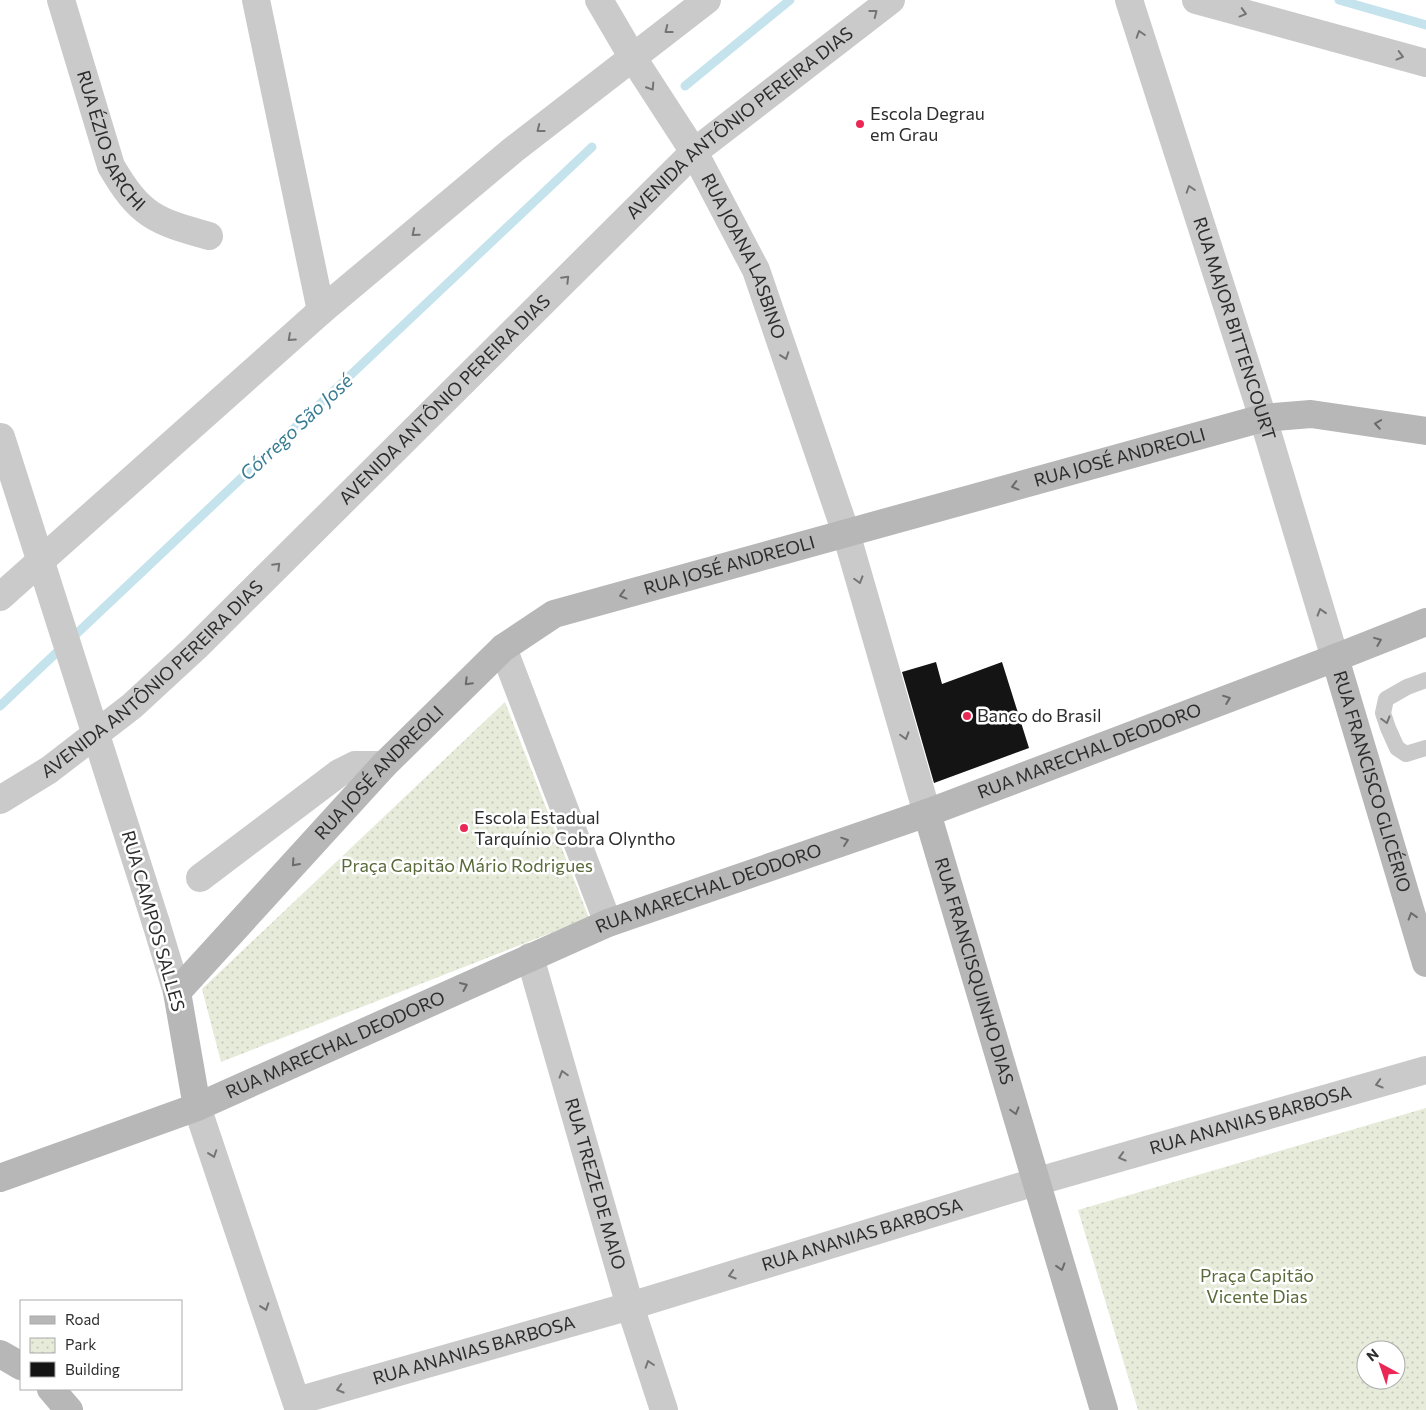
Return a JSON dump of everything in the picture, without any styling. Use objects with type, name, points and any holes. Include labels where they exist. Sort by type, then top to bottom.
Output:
[{"type":"main road","name":"RUA JOSÉ ANDREOLI","points":[[177,992],[384,765],[502,648],[554,614],[1263,418],[1311,414],[1426,431]]},
{"type":"main road","name":"RUA MARECHAL DEODORO","points":[[0,1178],[197,1108],[608,923],[927,813],[1426,622]]},
{"type":"main road","name":"RUA FRANCISCO GLICÉRIO","points":[[1335,658],[1426,962]]},
{"type":"main road","name":"RUA FRANCISQUINHO DIAS","points":[[927,813],[1104,1410]]},
{"type":"main road","name":"RUA CAMPOS SALLES","points":[[177,992],[197,1108]]},
{"type":"main road","points":[[0,1354],[20,1365]]},
{"type":"main road","points":[[51,1390],[69,1410]]},
{"type":"street","name":"RUA ÉZIO SARCHI","points":[[62,0],[111,166],[125,191],[143,210],[154,217],[169,225],[208,236]]},
{"type":"street","points":[[256,0],[322,312]]},
{"type":"street","name":"RUA JOANA LASBINO","points":[[599,0],[633,58],[694,152],[756,270],[846,533]]},
{"type":"street","points":[[0,597],[322,312],[513,150],[707,0]]},
{"type":"street","name":"AVENIDA ANTÔNIO PEREIRA DIAS","points":[[0,800],[49,770],[139,699],[196,647],[694,152],[891,0]]},
{"type":"street","name":"RUA MAJOR BITTENCOURT","points":[[1129,0],[1263,418],[1335,658]]},
{"type":"street","points":[[1196,0],[1426,63]]},
{"type":"street","name":"RUA CAMPOS SALLES","points":[[1,435],[177,992]]},
{"type":"street","name":"RUA FRANCISQUINHO DIAS","points":[[846,533],[927,813]]},
{"type":"street","points":[[502,648],[608,923]]},
{"type":"street","points":[[200,878],[339,773],[355,765],[384,765]]},
{"type":"street","name":"RUA TREZE DE MAIO","points":[[530,957],[630,1306],[664,1410]]},
{"type":"street","name":"RUA ANANIAS BARBOSA","points":[[298,1406],[1036,1182],[1426,1070]]},
{"type":"street","name":"RUA CAMPOS SALLES","points":[[197,1108],[298,1406]]},
{"type":"lane","points":[[1426,680],[1407,687],[1386,699],[1383,713],[1397,748],[1406,754],[1426,748]]},
{"type":"green space","name":"Praça Capitão Mário Rodrigues","points":[[505,702],[589,918],[221,1062],[202,989]]},
{"type":"green space","name":"Praça Capitão Vicente Dias","points":[[1426,1108],[1426,1410],[1138,1410],[1078,1210]]},
{"type":"building","name":"Banco do Brasil","points":[[936,662],[942,684],[1002,662],[1029,748],[934,783],[902,672]]},
{"type":"waterway","name":"Córrego São José","points":[[685,86],[790,0]]},
{"type":"waterway","name":"Córrego São José","points":[[1339,0],[1426,25]]},
{"type":"waterway","name":"Córrego São José","points":[[0,706],[592,147]]},
{"type":"place","name":"Escola Degrau em Grau","points":[[860,124]]},
{"type":"place","name":"Banco do Brasil","points":[[967,716]]},
{"type":"place","name":"Escola Estadual Tarquínio Cobra Olyntho","points":[[464,828]]}]
